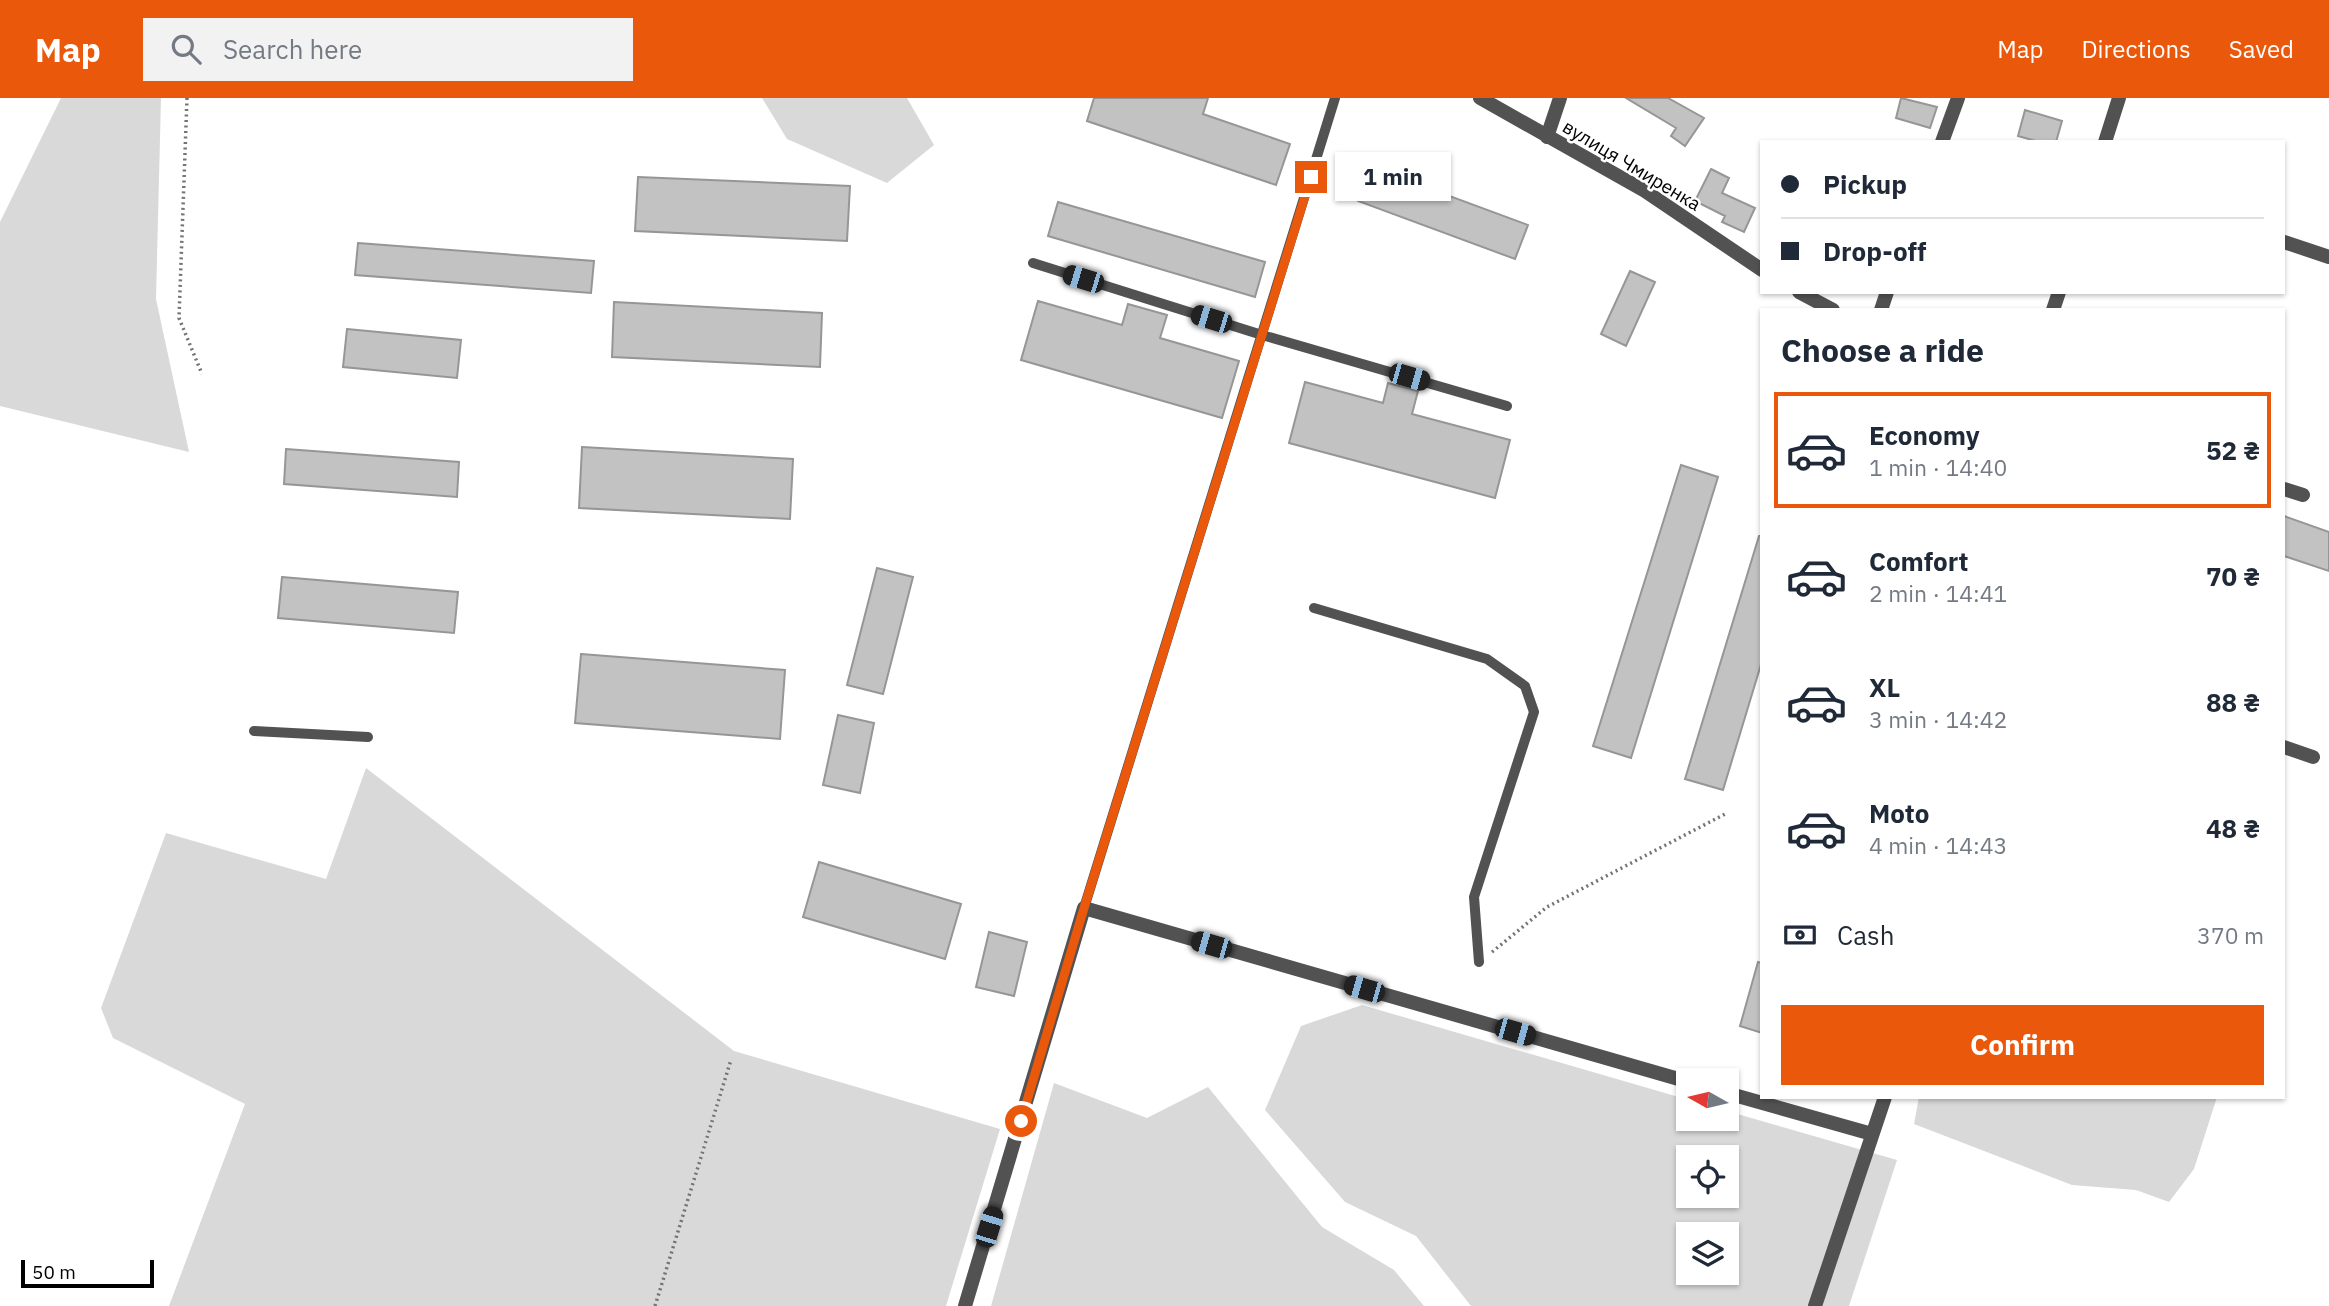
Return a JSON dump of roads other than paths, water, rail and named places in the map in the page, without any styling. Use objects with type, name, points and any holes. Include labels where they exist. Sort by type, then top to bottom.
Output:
[{"type":"street","name":"вулиця Чмиренка","points":[[1480,98],[1645,191],[1760,269]]},
{"type":"street","points":[[1547,137],[1560,98]]},
{"type":"street","points":[[1943,140],[1958,98]]},
{"type":"street","points":[[2106,140],[2119,98]]},
{"type":"street","points":[[2285,242],[2329,257]]},
{"type":"street","points":[[1803,294],[1829,308]]},
{"type":"street","points":[[2285,489],[2303,495]]},
{"type":"street","points":[[2285,747],[2313,757]]},
{"type":"street","points":[[965,1306],[1084,908],[1676,1078]]},
{"type":"street","points":[[1740,1097],[1872,1134]]},
{"type":"street","points":[[1815,1306],[1884,1099]]},
{"type":"lane","points":[[1084,908],[1335,98]]},
{"type":"lane","points":[[1033,263],[1262,335],[1507,406]]},
{"type":"lane","points":[[1314,608],[1487,659],[1525,686],[1534,712],[1474,897],[1479,962]]},
{"type":"lane","points":[[254,731],[368,737]]}]
